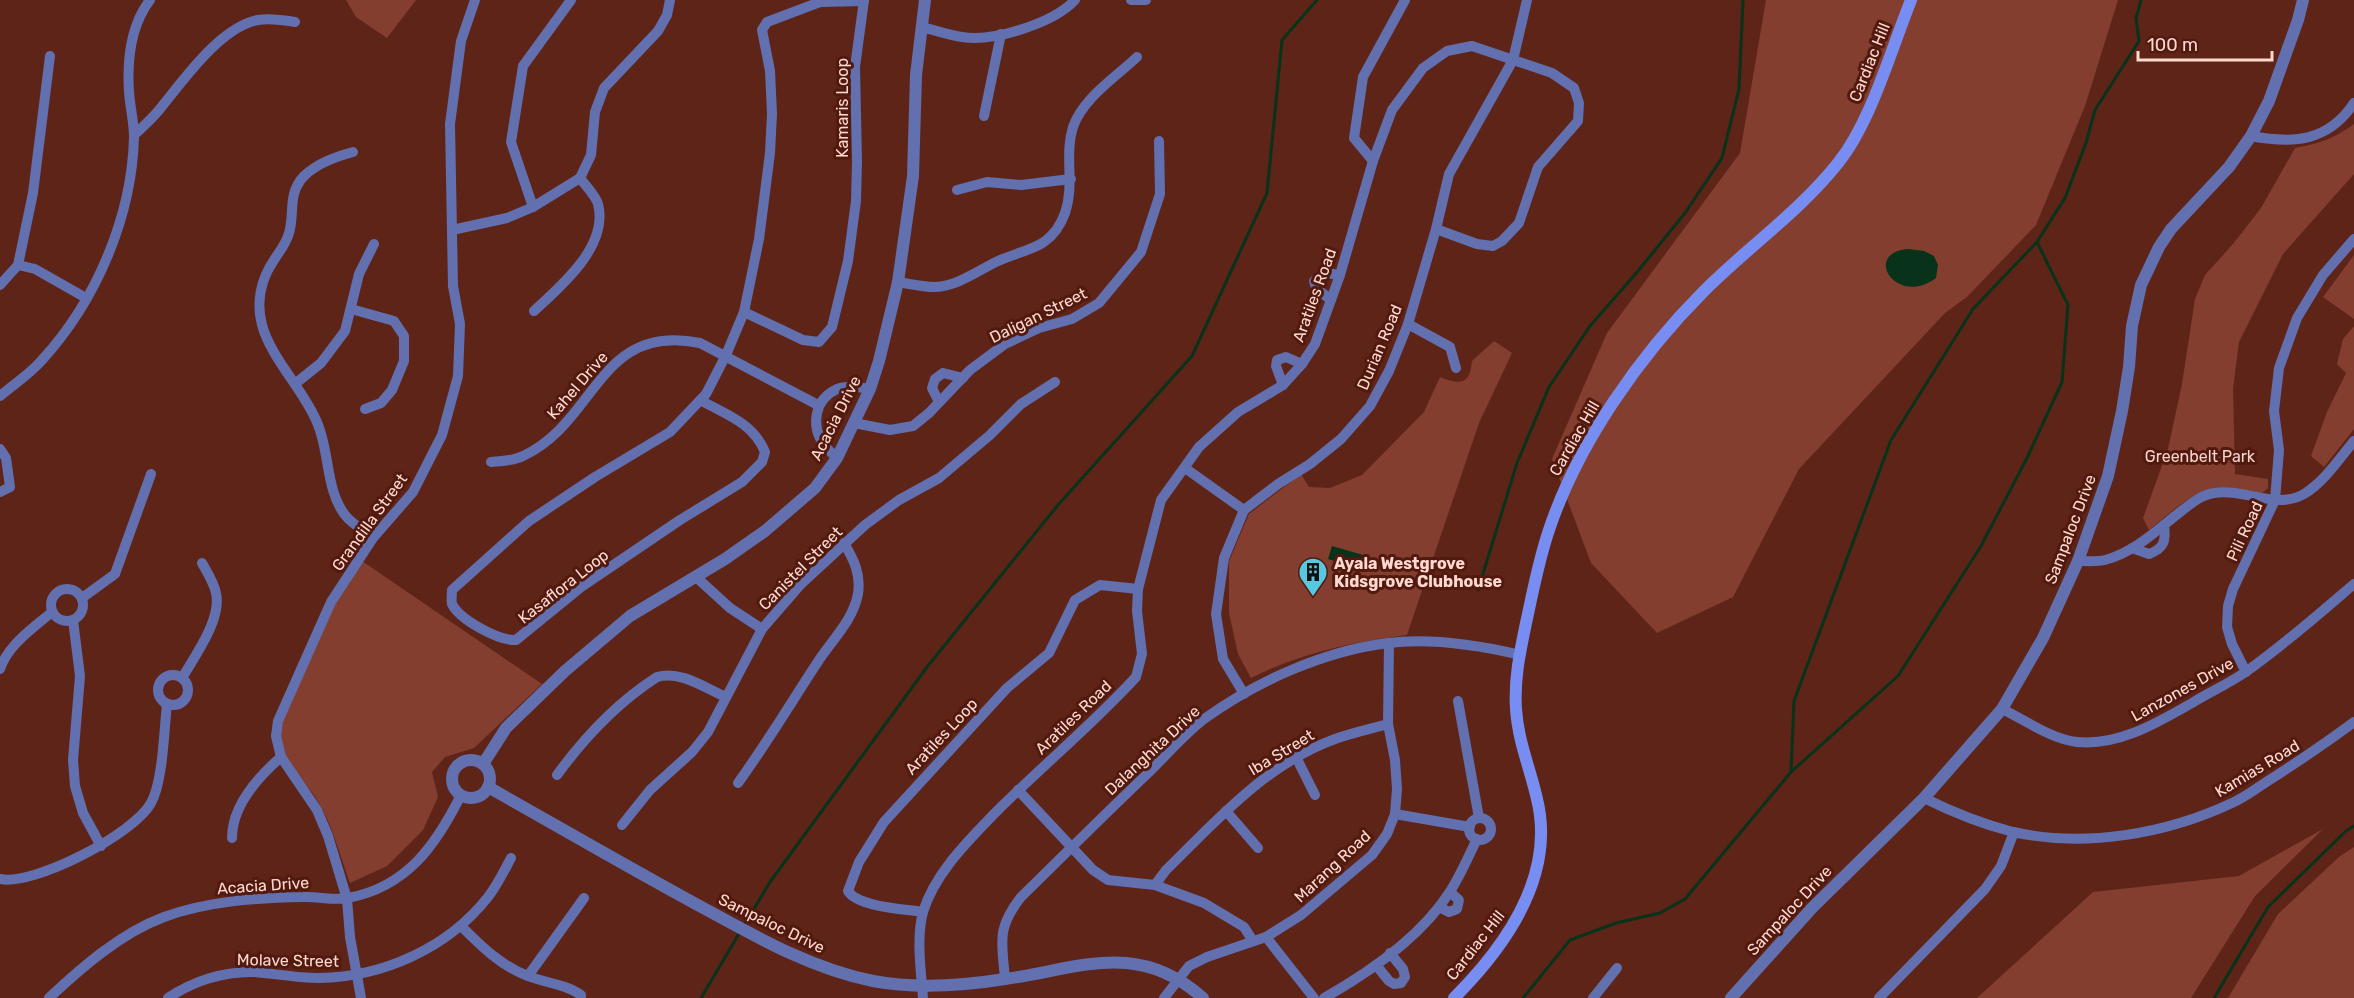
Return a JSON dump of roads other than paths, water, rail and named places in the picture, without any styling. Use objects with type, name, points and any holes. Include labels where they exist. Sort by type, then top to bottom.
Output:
[{"type":"main road","name":"Cardiac Hill","points":[[1454,998],[1513,926],[1527,899],[1535,876],[1541,824],[1537,799],[1520,741],[1515,680],[1534,582],[1549,529],[1566,484],[1586,444],[1672,325],[1704,291],[1797,208],[1838,163],[1857,136],[1911,0]]},
{"type":"street","points":[[0,396],[41,361],[81,308],[108,256],[122,212],[131,171],[134,135],[129,91],[130,52],[137,27],[150,0]]},
{"type":"street","name":"Grandilla Street","points":[[361,998],[355,974],[347,899],[328,836],[317,810],[281,757],[276,736],[278,721],[330,602],[373,538],[413,492],[442,435],[458,376],[460,324],[453,286],[450,124],[461,41],[475,0]]},
{"type":"street","points":[[533,207],[511,142],[523,66],[572,0]]},
{"type":"street","points":[[452,230],[507,218],[533,207],[580,178],[591,155],[595,112],[604,88],[658,31],[667,15],[670,0]]},
{"type":"street","name":"Acacia Drive","points":[[483,764],[506,728],[565,671],[630,616],[725,559],[765,531],[815,488],[837,458],[870,389],[898,282],[913,176],[916,75],[925,0]]},
{"type":"street","points":[[921,27],[964,38],[1000,34],[1023,28],[1066,10],[1075,0]]},
{"type":"street","points":[[1131,0],[1146,0]]},
{"type":"street","points":[[1372,161],[1354,138],[1363,77],[1405,0]]},
{"type":"street","name":"Durian Road","points":[[1244,694],[1223,658],[1216,614],[1224,558],[1245,510],[1341,439],[1370,406],[1389,371],[1408,324],[1436,229],[1449,174],[1513,60],[1527,0]]},
{"type":"street","name":"Sampaloc Drive","points":[[1731,998],[1812,908],[1924,798],[2002,709],[2043,638],[2078,561],[2108,476],[2122,411],[2129,368],[2132,326],[2141,285],[2159,247],[2171,229],[2229,167],[2251,136],[2272,91],[2303,0]]},
{"type":"street","name":"Kamaris Loop","points":[[726,356],[744,312],[759,239],[770,153],[772,114],[770,71],[762,30],[767,22],[820,2],[864,1],[855,67],[856,201],[848,261],[832,327],[819,342],[803,340],[744,312]]},
{"type":"street","points":[[134,135],[154,116],[202,58],[232,33],[257,20],[295,22]]},
{"type":"street","points":[[984,116],[1000,34]]},
{"type":"street","name":"Aratiles Road","points":[[922,992],[920,941],[923,912],[950,863],[966,843],[1018,790],[1136,677],[1142,654],[1137,611],[1138,589],[1161,500],[1199,447],[1238,412],[1283,385],[1302,364],[1315,344],[1340,275],[1372,161],[1392,110],[1423,68],[1447,51],[1472,46],[1552,73],[1574,88],[1579,103],[1578,121],[1538,166],[1519,224],[1502,241],[1493,246],[1477,244],[1436,229]]},
{"type":"street","points":[[0,285],[18,265],[33,193],[50,56]]},
{"type":"street","points":[[898,282],[934,287],[948,285],[1044,242],[1059,227],[1066,212],[1071,179],[1068,160],[1073,128],[1084,107],[1137,57]]},
{"type":"street","points":[[2251,136],[2277,141],[2319,135],[2336,125],[2354,103]]},
{"type":"street","name":"Daligan Street","points":[[854,423],[890,430],[913,426],[963,378],[1005,344],[1039,328],[1072,319],[1099,303],[1141,252],[1160,194],[1159,141]]},
{"type":"street","points":[[352,152],[332,158],[303,177],[295,191],[291,206],[289,234],[265,276],[260,294],[260,314],[273,349],[296,383],[317,421],[328,459],[333,491],[345,515],[373,538]]},
{"type":"street","points":[[534,310],[585,259],[598,231],[598,203],[580,178]]},
{"type":"street","points":[[957,190],[987,182],[1021,185],[1071,179]]},
{"type":"street","name":"Pili Road","points":[[2246,672],[2230,636],[2228,606],[2233,589],[2275,500],[2279,450],[2274,411],[2279,368],[2297,318],[2323,274],[2354,239]]},
{"type":"street","points":[[296,383],[321,363],[345,332],[359,274],[374,244]]},
{"type":"street","points":[[18,265],[35,269],[86,298]]},
{"type":"street","points":[[1331,300],[1316,288],[1314,281],[1319,275],[1326,273],[1340,275]]},
{"type":"street","points":[[351,309],[394,321],[404,336],[404,361],[392,390],[381,403],[365,409]]},
{"type":"street","points":[[1408,324],[1450,347],[1456,368]]},
{"type":"street","name":"Kahel Drive","points":[[491,462],[513,460],[524,456],[547,441],[567,422],[613,364],[627,353],[662,340],[683,340],[700,344],[818,405]]},
{"type":"street","name":"Kasaflora Loop","points":[[700,400],[749,427],[759,438],[765,453],[762,462],[742,482],[680,519],[580,587],[516,640],[508,641],[490,634],[459,613],[451,602],[452,590],[529,521],[595,477],[670,432],[700,400],[706,394],[726,356]]},
{"type":"street","points":[[1283,385],[1276,366],[1277,360],[1286,357],[1302,364]]},
{"type":"street","points":[[939,402],[933,388],[935,379],[943,373],[963,378]]},
{"type":"street","name":"Canistel Street","points":[[622,825],[650,790],[692,752],[708,732],[762,629],[801,584],[844,543],[899,500],[939,478],[1021,404],[1055,382]]},
{"type":"street","points":[[837,458],[823,444],[817,430],[815,418],[818,405],[838,389],[852,386],[870,389]]},
{"type":"street","points":[[2078,561],[2104,561],[2132,548],[2195,500],[2213,493],[2238,492],[2275,500],[2290,500],[2316,485],[2354,441]]},
{"type":"street","points":[[0,448],[6,458],[9,487],[0,492]]},
{"type":"street","points":[[1185,468],[1245,510]]},
{"type":"street","points":[[82,598],[115,574],[151,474]]},
{"type":"street","points":[[2132,548],[2145,554],[2159,549],[2166,537],[2164,525]]},
{"type":"street","points":[[738,783],[854,610],[859,575],[854,560],[844,543]]},
{"type":"street","points":[[182,678],[204,644],[214,612],[216,594],[202,563]]},
{"type":"street","points":[[695,576],[730,608],[762,629]]},
{"type":"street","name":"Lanzones Drive","points":[[2002,709],[2055,736],[2075,742],[2097,742],[2125,737],[2159,722],[2246,672],[2354,584]]},
{"type":"street","name":"Aratiles Loop","points":[[923,912],[852,898],[848,891],[849,883],[867,846],[884,822],[969,727],[1007,688],[1049,654],[1075,600],[1100,585],[1138,589]]},
{"type":"street","points":[[63,589],[74,590],[82,598],[81,614],[73,620],[61,620],[52,612],[51,601],[63,589]]},
{"type":"street","points":[[0,669],[3,660],[24,635],[52,612]]},
{"type":"street","points":[[73,620],[80,676],[73,760],[75,786],[84,813],[100,846]]},
{"type":"street","name":"Dalanghita Drive","points":[[1005,979],[1001,933],[1008,915],[1021,897],[1203,720],[1244,694],[1312,662],[1389,643],[1425,642],[1460,645],[1520,655]]},
{"type":"street","name":"Marang Road","points":[[1164,998],[1188,966],[1207,957],[1266,938],[1301,915],[1372,855],[1387,834],[1395,814],[1398,789],[1388,724],[1389,643]]},
{"type":"street","points":[[557,775],[575,750],[608,716],[657,677],[667,674],[676,675],[726,698]]},
{"type":"street","points":[[0,879],[32,876],[100,846],[129,825],[151,805],[157,791],[167,704],[160,696],[160,683],[169,676],[182,678]]},
{"type":"street","points":[[167,704],[180,704],[187,697],[188,688],[182,678]]},
{"type":"street","points":[[1458,701],[1479,818]]},
{"type":"street","name":"Kamias Road","points":[[1924,798],[1954,813],[2014,832],[2058,838],[2110,836],[2154,830],[2234,803],[2322,746],[2354,722]]},
{"type":"street","name":"Iba Street","points":[[1155,885],[1166,870],[1255,783],[1296,757],[1334,739],[1388,724]]},
{"type":"street","points":[[232,838],[234,822],[250,788],[260,775],[281,757]]},
{"type":"street","points":[[1296,757],[1315,795]]},
{"type":"street","points":[[472,760],[483,764],[489,774],[488,787],[477,797],[461,795],[452,777],[457,766],[472,760]]},
{"type":"street","name":"Sampaloc Drive","points":[[488,787],[770,944],[812,963],[850,975],[922,992],[1094,962],[1117,962],[1143,966],[1178,979],[1203,998]]},
{"type":"street","points":[[1018,790],[1071,848],[1093,870],[1108,880],[1155,885],[1204,903],[1228,915],[1244,927],[1253,941]]},
{"type":"street","name":"Acacia Drive","points":[[49,998],[132,932],[164,917],[206,906],[245,901],[304,897],[347,899],[397,879],[419,861],[437,839],[461,795]]},
{"type":"street","points":[[1226,811],[1258,848]]},
{"type":"street","points":[[1395,814],[1470,827]]},
{"type":"street","points":[[1479,818],[1486,820],[1491,830],[1484,839],[1472,836],[1470,827],[1473,821],[1479,818]]},
{"type":"street","points":[[1879,998],[1985,889],[2001,866],[2014,832]]},
{"type":"street","points":[[1324,998],[1390,953],[1439,907],[1450,892],[1477,839]]},
{"type":"street","name":"Molave Street","points":[[168,998],[189,986],[233,973],[252,972],[318,978],[355,974],[396,964],[433,946],[461,926],[488,897],[511,858]]},
{"type":"street","points":[[1439,907],[1449,912],[1457,909],[1459,900],[1450,892]]},
{"type":"street","points":[[528,976],[584,898]]},
{"type":"street","points":[[461,926],[504,965],[528,976],[573,989],[581,994],[581,998]]},
{"type":"street","points":[[1266,938],[1314,998]]},
{"type":"street","points":[[1376,964],[1389,981],[1394,984],[1401,983],[1405,977],[1403,969],[1390,953]]},
{"type":"street","points":[[1593,998],[1617,968]]},
{"type":"waterway","points":[[743,927],[770,882],[927,667],[1058,505],[1192,356],[1267,193],[1282,40],[1317,0]]},
{"type":"waterway","points":[[1478,590],[1517,463],[1549,387],[1590,326],[1685,213],[1722,158],[1739,89],[1743,0]]},
{"type":"waterway","points":[[1791,772],[1794,701],[1891,440],[1973,309],[2037,242],[2065,198],[2086,143],[2095,110],[2139,41],[2136,18],[2141,0]]},
{"type":"waterway","points":[[1523,998],[1570,940],[1616,923],[1660,913],[1685,899],[1791,772],[1898,676],[1981,546],[2027,458],[2062,382],[2068,305],[2037,242]]},
{"type":"waterway","points":[[2214,998],[2268,907],[2346,831],[2354,826]]},
{"type":"waterway","points":[[701,998],[740,932]]},
{"type":"place","name":"Ayala Westgrove Kidsgrove Clubhouse","points":[[1313,598]]},
{"type":"park label","name":"Greenbelt Park","points":[[2200,456]]}]
